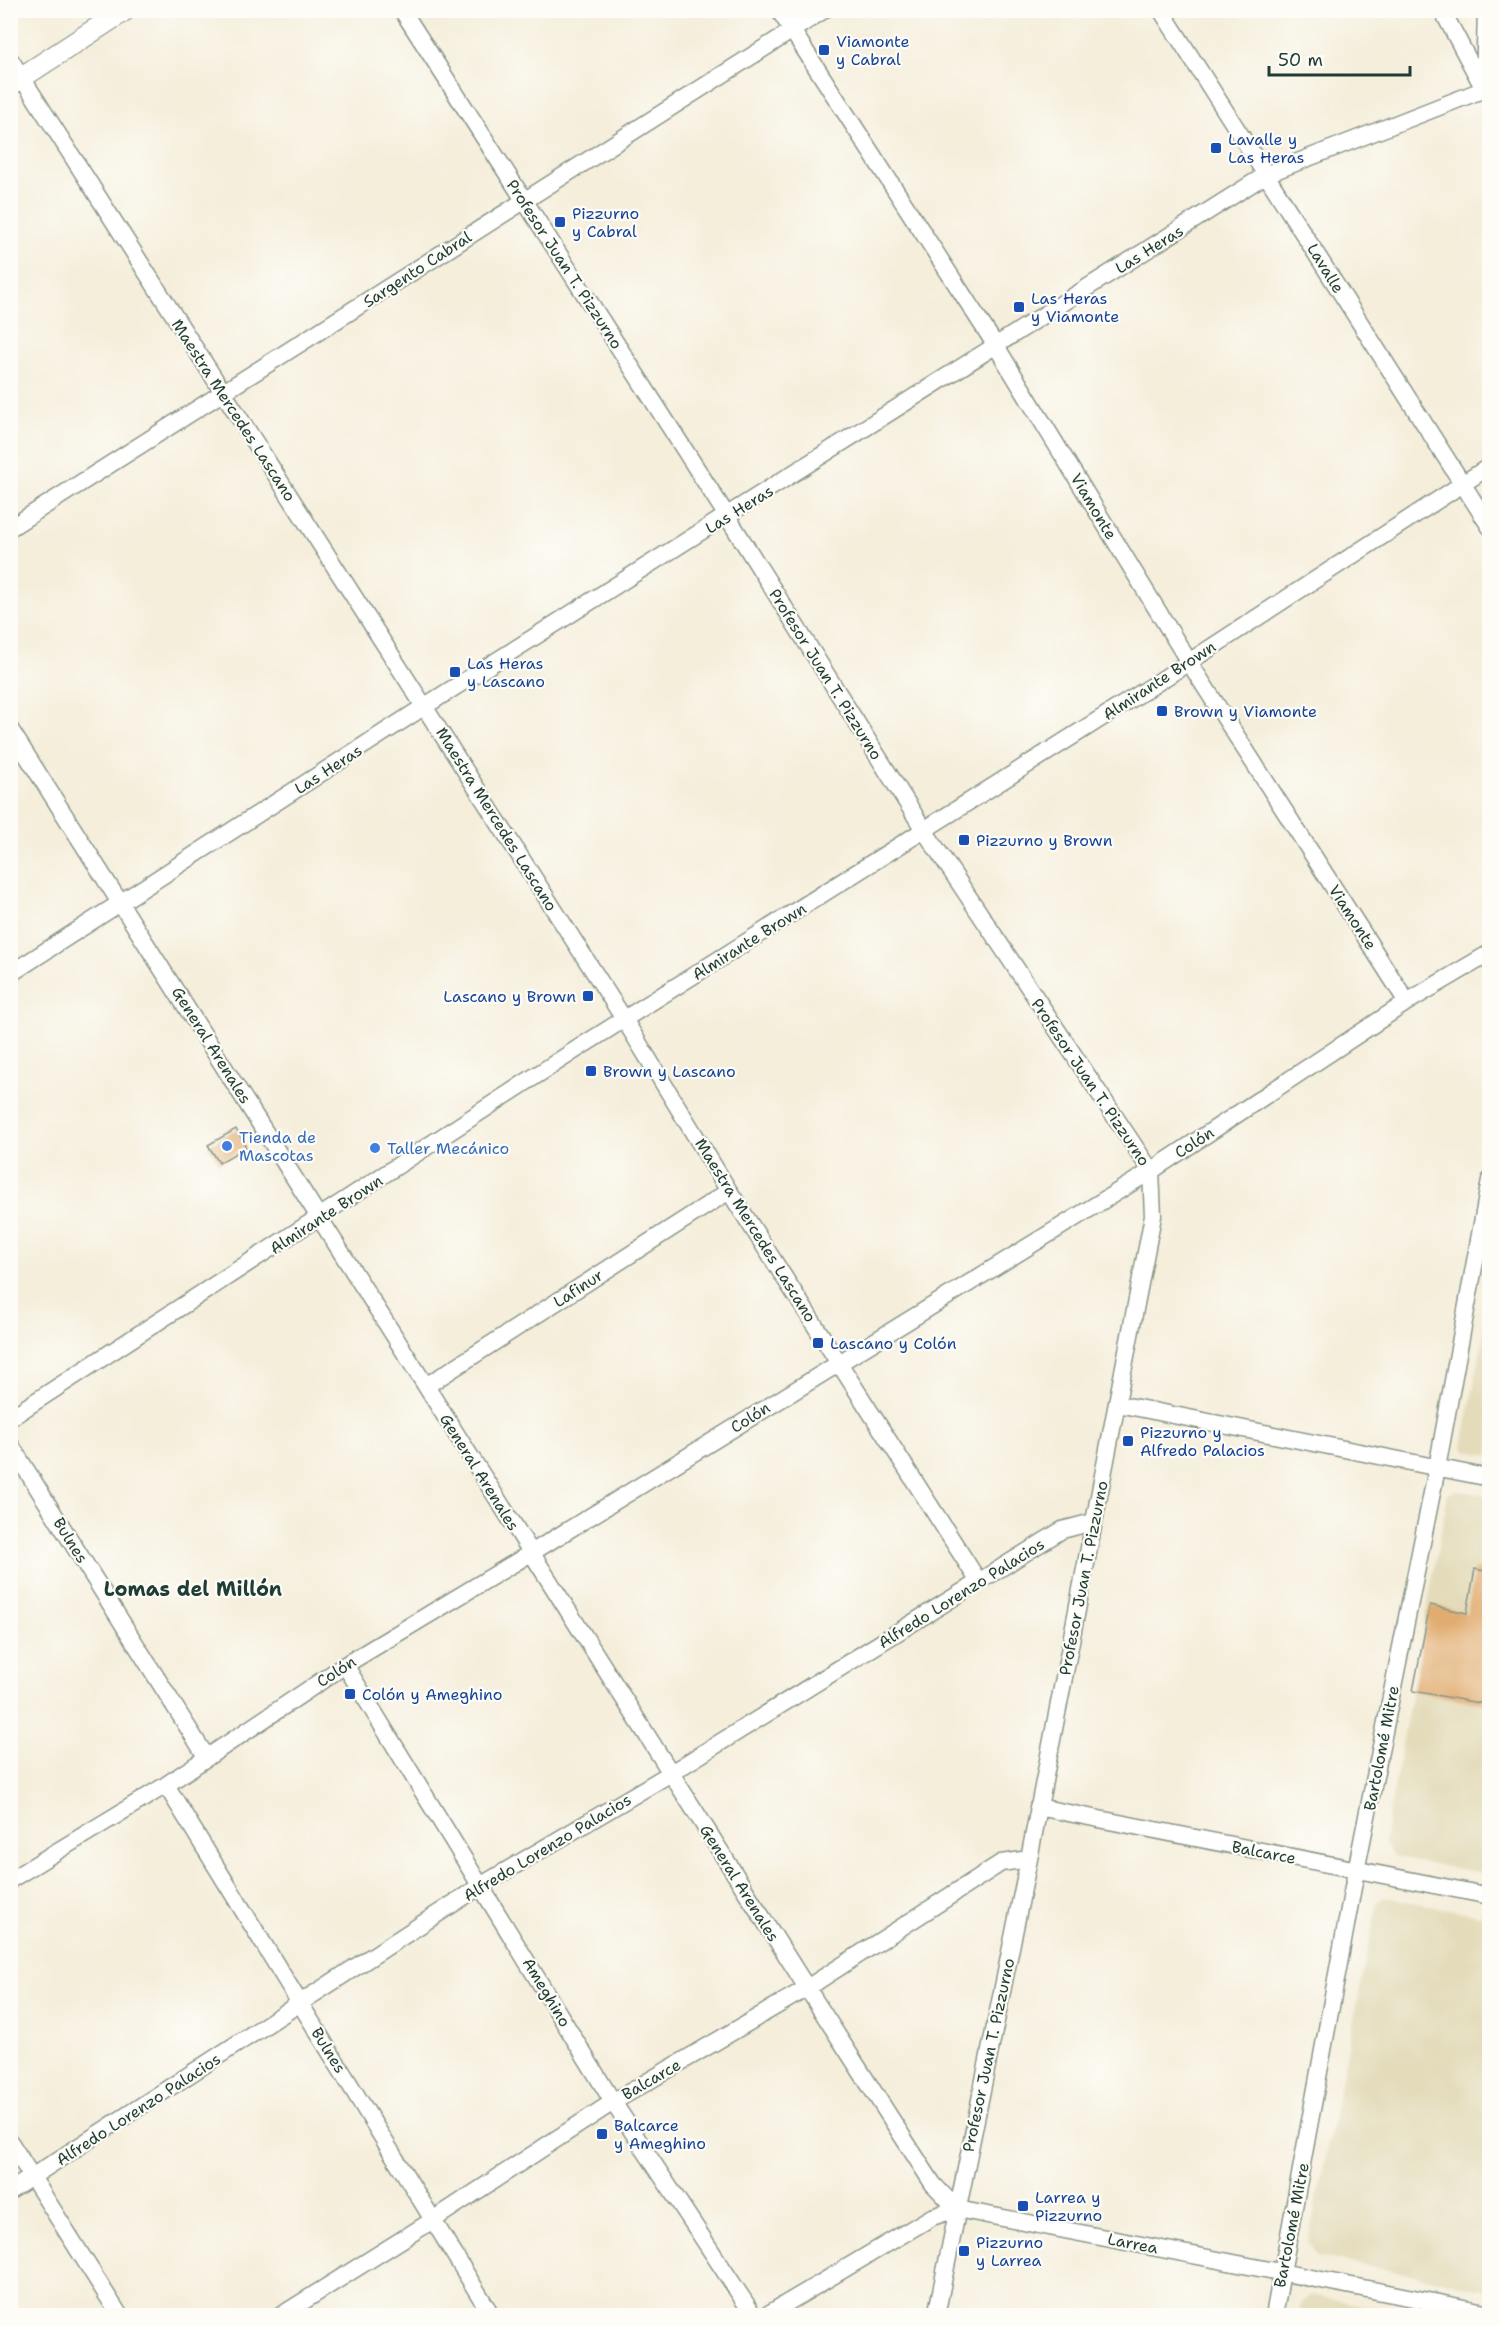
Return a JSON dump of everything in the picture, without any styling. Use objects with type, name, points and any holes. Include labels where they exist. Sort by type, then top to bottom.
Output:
[{"type":"street","points":[[16,81],[125,10]]},
{"type":"street","name":"Profesor Juan T. Pizzurno","points":[[402,10],[727,516],[924,830],[1151,1171],[1153,1216],[1118,1404],[936,2316]]},
{"type":"street","name":"Viamonte","points":[[779,10],[996,346],[1189,662],[1407,1002]]},
{"type":"street","name":"Sargento Cabral","points":[[10,528],[824,10]]},
{"type":"street","name":"Lavalle","points":[[1161,10],[1490,527]]},
{"type":"street","points":[[1443,10],[1486,88]]},
{"type":"street","points":[[1486,10],[1486,88]]},
{"type":"street","name":"Maestra Mercedes Lascano","points":[[10,59],[16,81],[223,394],[425,706],[624,1020],[729,1191],[979,1582]]},
{"type":"street","name":"Las Heras","points":[[10,974],[425,706],[1267,174],[1486,88]]},
{"type":"street","name":"Almirante Brown","points":[[10,1418],[624,1020],[1189,662],[1490,466]]},
{"type":"street","name":"General Arenales","points":[[10,729],[122,902],[807,1988],[933,2184],[957,2209]]},
{"type":"street","name":"Colón","points":[[10,1880],[166,1785],[345,1665],[1151,1171],[1407,1002],[1490,953]]},
{"type":"street","name":"Bartolomé Mitre","points":[[1274,2316],[1356,1871],[1437,1468],[1490,1180]]},
{"type":"street","name":"Lafinur","points":[[426,1386],[729,1191]]},
{"type":"street","points":[[1118,1404],[1490,1478]]},
{"type":"street","name":"Bulnes","points":[[10,1444],[207,1758]]},
{"type":"street","name":"Alfredo Lorenzo Palacios","points":[[10,2191],[482,1885],[670,1773],[1062,1530],[1093,1522]]},
{"type":"street","name":"Ameghino","points":[[345,1665],[613,2102],[754,2316]]},
{"type":"street","name":"Bulnes","points":[[166,1785],[492,2316]]},
{"type":"street","name":"Balcarce","points":[[1038,1807],[1490,1896]]},
{"type":"street","name":"Balcarce","points":[[280,2316],[433,2220],[613,2102],[807,1988],[1001,1863],[1029,1859]]},
{"type":"street","points":[[10,2142],[120,2316]]},
{"type":"street","points":[[765,2316],[932,2217],[957,2209]]},
{"type":"street","name":"Larrea","points":[[957,2209],[1490,2313]]},
{"type":"shaded area","points":[[1489,1308],[1490,1455],[1466,1451],[1462,1446]]},
{"type":"shaded area","points":[[1456,1490],[1489,1496],[1489,1875],[1393,1856],[1384,1843],[1448,1494]]},
{"type":"shaded area","points":[[1386,1897],[1489,1917],[1489,2290],[1317,2256],[1308,2242],[1378,1901]]},
{"type":"shaded area","points":[[1311,2295],[1412,2315],[1299,2315],[1301,2304]]},
{"type":"building","name":"Tienda de Mascotas","points":[[236,1129],[246,1147],[219,1163],[208,1145]]},
{"type":"building","points":[[1475,1569],[1490,1572],[1490,1705],[1413,1691],[1430,1605],[1467,1613]]},
{"type":"place","name":"Viamonte y Cabral","points":[[824,50]]},
{"type":"place","name":"Lavalle y Las Heras","points":[[1216,148]]},
{"type":"place","name":"Pizzurno y Cabral","points":[[560,222]]},
{"type":"place","name":"Las Heras y Viamonte","points":[[1019,307]]},
{"type":"place","name":"Las Heras y Lascano","points":[[455,672]]},
{"type":"place","name":"Brown y Viamonte","points":[[1162,711]]},
{"type":"place","name":"Pizzurno y Brown","points":[[964,840]]},
{"type":"place","name":"Lascano y Brown","points":[[588,996]]},
{"type":"place","name":"Brown y Lascano","points":[[591,1071]]},
{"type":"place","name":"Tienda de Mascotas","points":[[227,1146]]},
{"type":"place","name":"Taller Mecánico","points":[[375,1148]]},
{"type":"place","name":"Lascano y Colón","points":[[818,1343]]},
{"type":"place","name":"Pizzurno y Alfredo Palacios","points":[[1128,1441]]},
{"type":"place","name":"Colón y Ameghino","points":[[350,1694]]},
{"type":"place","name":"Balcarce y Ameghino","points":[[602,2134]]},
{"type":"place","name":"Larrea y Pizzurno","points":[[1023,2206]]},
{"type":"place","name":"Pizzurno y Larrea","points":[[964,2251]]},
{"type":"district","name":"Lomas del Millón","points":[[193,1589]]}]
